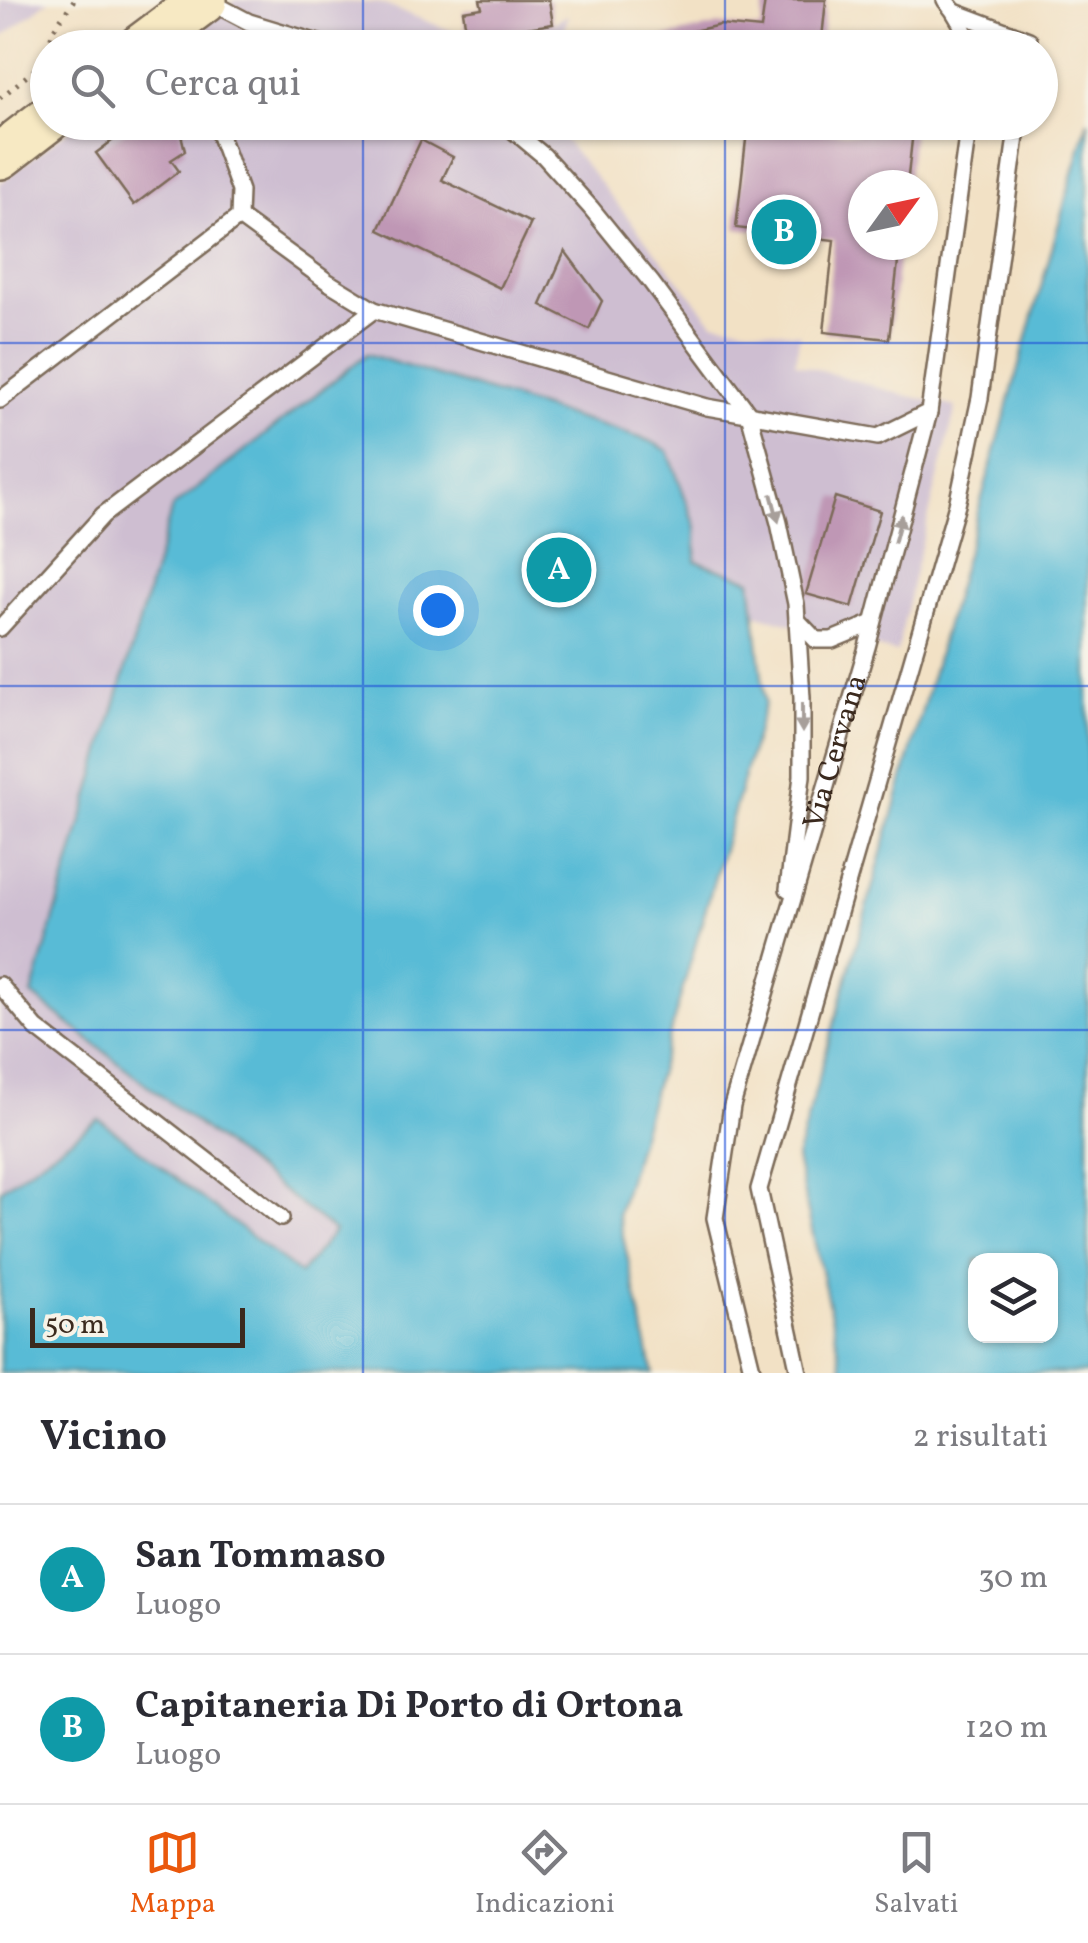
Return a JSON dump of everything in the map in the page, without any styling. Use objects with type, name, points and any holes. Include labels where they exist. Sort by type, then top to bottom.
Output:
[{"type":"street","points":[[164,30],[205,0]]},
{"type":"street","points":[[0,156],[30,133]]},
{"type":"lane","points":[[205,0],[249,22],[275,30]]},
{"type":"lane","points":[[950,6],[965,30]]},
{"type":"lane","points":[[950,6],[1006,30]]},
{"type":"lane","points":[[222,140],[240,191],[239,218]]},
{"type":"lane","points":[[525,140],[591,208],[652,282],[749,414],[796,604],[802,776],[783,932]]},
{"type":"lane","name":"Via Cervana","points":[[753,1373],[714,1218],[732,1106],[873,623],[929,412],[966,140]]},
{"type":"lane","points":[[799,1373],[759,1189],[957,505],[980,398],[1016,140]]},
{"type":"lane","points":[[239,218],[374,310],[708,406],[878,437],[929,412]]},
{"type":"lane","points":[[0,400],[239,218]]},
{"type":"lane","points":[[0,628],[103,514],[374,310]]},
{"type":"lane","points":[[797,620],[816,640],[832,640],[873,623]]},
{"type":"lane","points":[[0,985],[36,1028],[281,1218]]},
{"type":"path","points":[[53,30],[74,0]]},
{"type":"path","points":[[0,98],[30,73]]},
{"type":"shaded area","points":[[0,0],[49,0],[0,39]]},
{"type":"shaded area","points":[[235,0],[380,3],[449,30],[197,30]]},
{"type":"shaded area","points":[[568,15],[564,30],[513,30],[552,24]]},
{"type":"shaded area","points":[[56,140],[565,140],[713,322],[800,334],[795,363],[956,407],[897,653],[755,614],[751,580],[696,561],[696,527],[668,452],[650,441],[368,354],[32,995],[335,1231],[300,1274],[99,1119],[0,1190],[0,183]]},
{"type":"water","points":[[1088,120],[1088,1373],[844,1373],[796,1159]]},
{"type":"water","points":[[367,354],[650,441],[668,451],[696,527],[696,561],[751,580],[765,703],[618,1214],[653,1373],[0,1373],[0,1190],[99,1119],[300,1274],[334,1231],[32,995],[172,508]]},
{"type":"building","points":[[480,0],[549,0],[553,24],[513,30],[466,30],[463,11],[482,8]]},
{"type":"building","points":[[765,0],[826,0],[823,30],[698,30],[720,25],[761,29]]},
{"type":"building","points":[[113,140],[182,140],[185,151],[171,160],[179,171],[134,205],[96,153]]},
{"type":"building","points":[[421,140],[453,157],[442,180],[531,223],[500,288],[379,230]]},
{"type":"building","points":[[746,140],[912,140],[909,170],[848,170],[848,260],[898,260],[889,339],[824,332],[834,240],[736,228]]},
{"type":"building","points":[[565,251],[602,301],[589,329],[541,305]]},
{"type":"building","points":[[835,497],[880,511],[852,607],[806,594]]},
{"type":"building","points":[[549,552],[577,560],[570,587],[542,580]]},
{"type":"place","name":"Capitaneria Di Porto di Ortona","points":[[784,232]]},
{"type":"place","name":"San Tommaso","points":[[559,570]]}]
